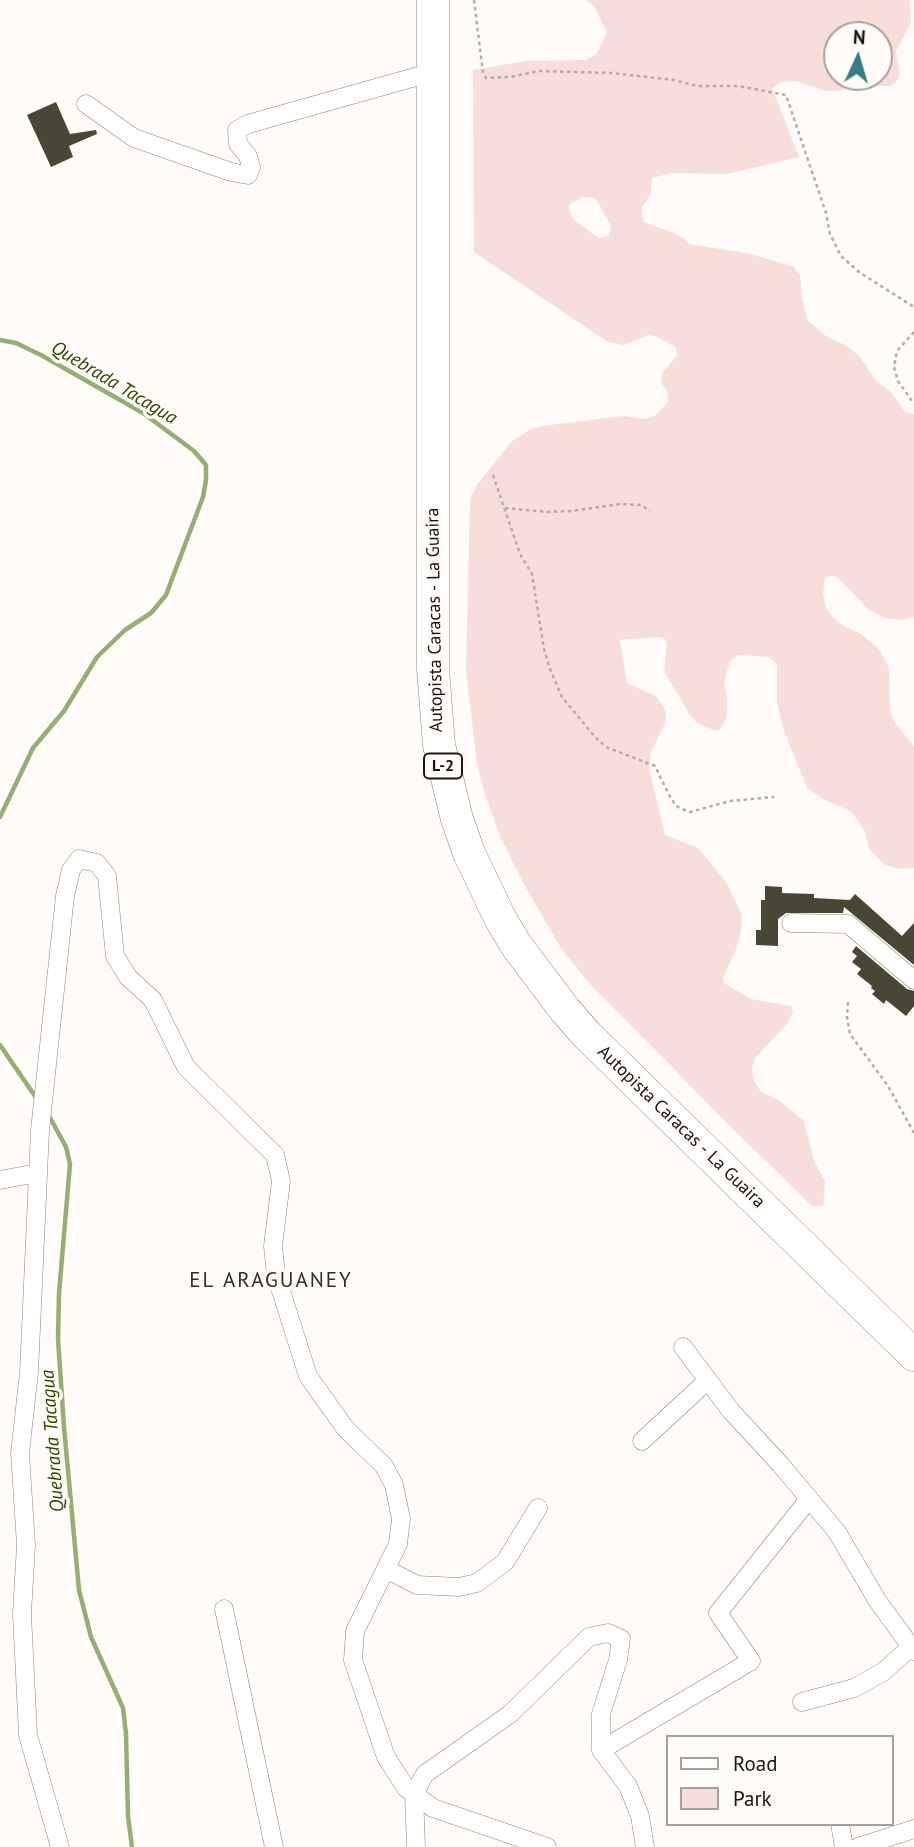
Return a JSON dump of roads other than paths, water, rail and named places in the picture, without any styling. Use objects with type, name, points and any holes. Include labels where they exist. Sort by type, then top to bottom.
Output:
[{"type":"highway","name":"Autopista Caracas - La Guaira","points":[[433,0],[433,682],[444,772],[469,853],[490,899],[516,945],[580,1026],[914,1355]]},
{"type":"highway","name":"Autopista Caracas - La Guaira","points":[[453,0],[453,669],[459,741],[477,813],[498,869],[518,909],[533,934],[581,997],[602,1021],[914,1327]]},
{"type":"street","points":[[86,104],[134,138],[231,172],[248,174],[251,167],[248,156],[238,144],[237,130],[248,124],[433,72]]},
{"type":"street","points":[[60,1847],[28,1735],[22,1614],[26,1545],[20,1453],[29,1372],[40,1130],[65,896],[71,870],[79,859],[97,863],[107,876],[115,956],[128,977],[153,1000],[186,1067],[275,1156],[281,1181],[273,1246],[276,1275],[308,1376],[345,1428],[384,1466],[394,1485],[401,1519],[398,1544],[355,1631],[353,1660],[386,1757],[406,1788],[433,1808],[547,1847]]},
{"type":"street","points":[[791,923],[849,924],[914,980]]},
{"type":"street","points":[[0,1180],[38,1173]]},
{"type":"street","points":[[683,1347],[706,1381],[837,1532],[877,1600],[913,1649],[883,1672],[854,1688],[802,1702]]},
{"type":"street","points":[[642,1441],[706,1381]]},
{"type":"street","points":[[601,1749],[751,1661],[718,1614],[809,1499]]},
{"type":"street","points":[[386,1569],[417,1585],[459,1587],[477,1583],[505,1562],[538,1508]]},
{"type":"street","points":[[223,1609],[274,1847]]},
{"type":"street","points":[[416,1847],[414,1794],[425,1774],[510,1714],[589,1637],[608,1633],[621,1639],[618,1660],[601,1714],[601,1749],[628,1786],[640,1816],[645,1847]]},
{"type":"street","points":[[840,1826],[844,1847]]},
{"type":"street","points":[[858,1847],[914,1829]]},
{"type":"waterway","name":"Quebrada Tacagua","points":[[0,340],[16,343],[41,355],[143,413],[194,451],[206,465],[203,497],[166,595],[151,613],[125,630],[97,657],[64,711],[33,748],[0,817]]},
{"type":"waterway","name":"Quebrada Tacagua","points":[[0,1045],[37,1099]]},
{"type":"waterway","name":"Quebrada Tacagua","points":[[48,1114],[66,1147],[70,1164],[59,1293],[58,1339],[79,1590],[91,1637],[123,1708],[132,1847]]},
{"type":"district","name":"EL ARAGUANEY","points":[[271,1281]]}]
